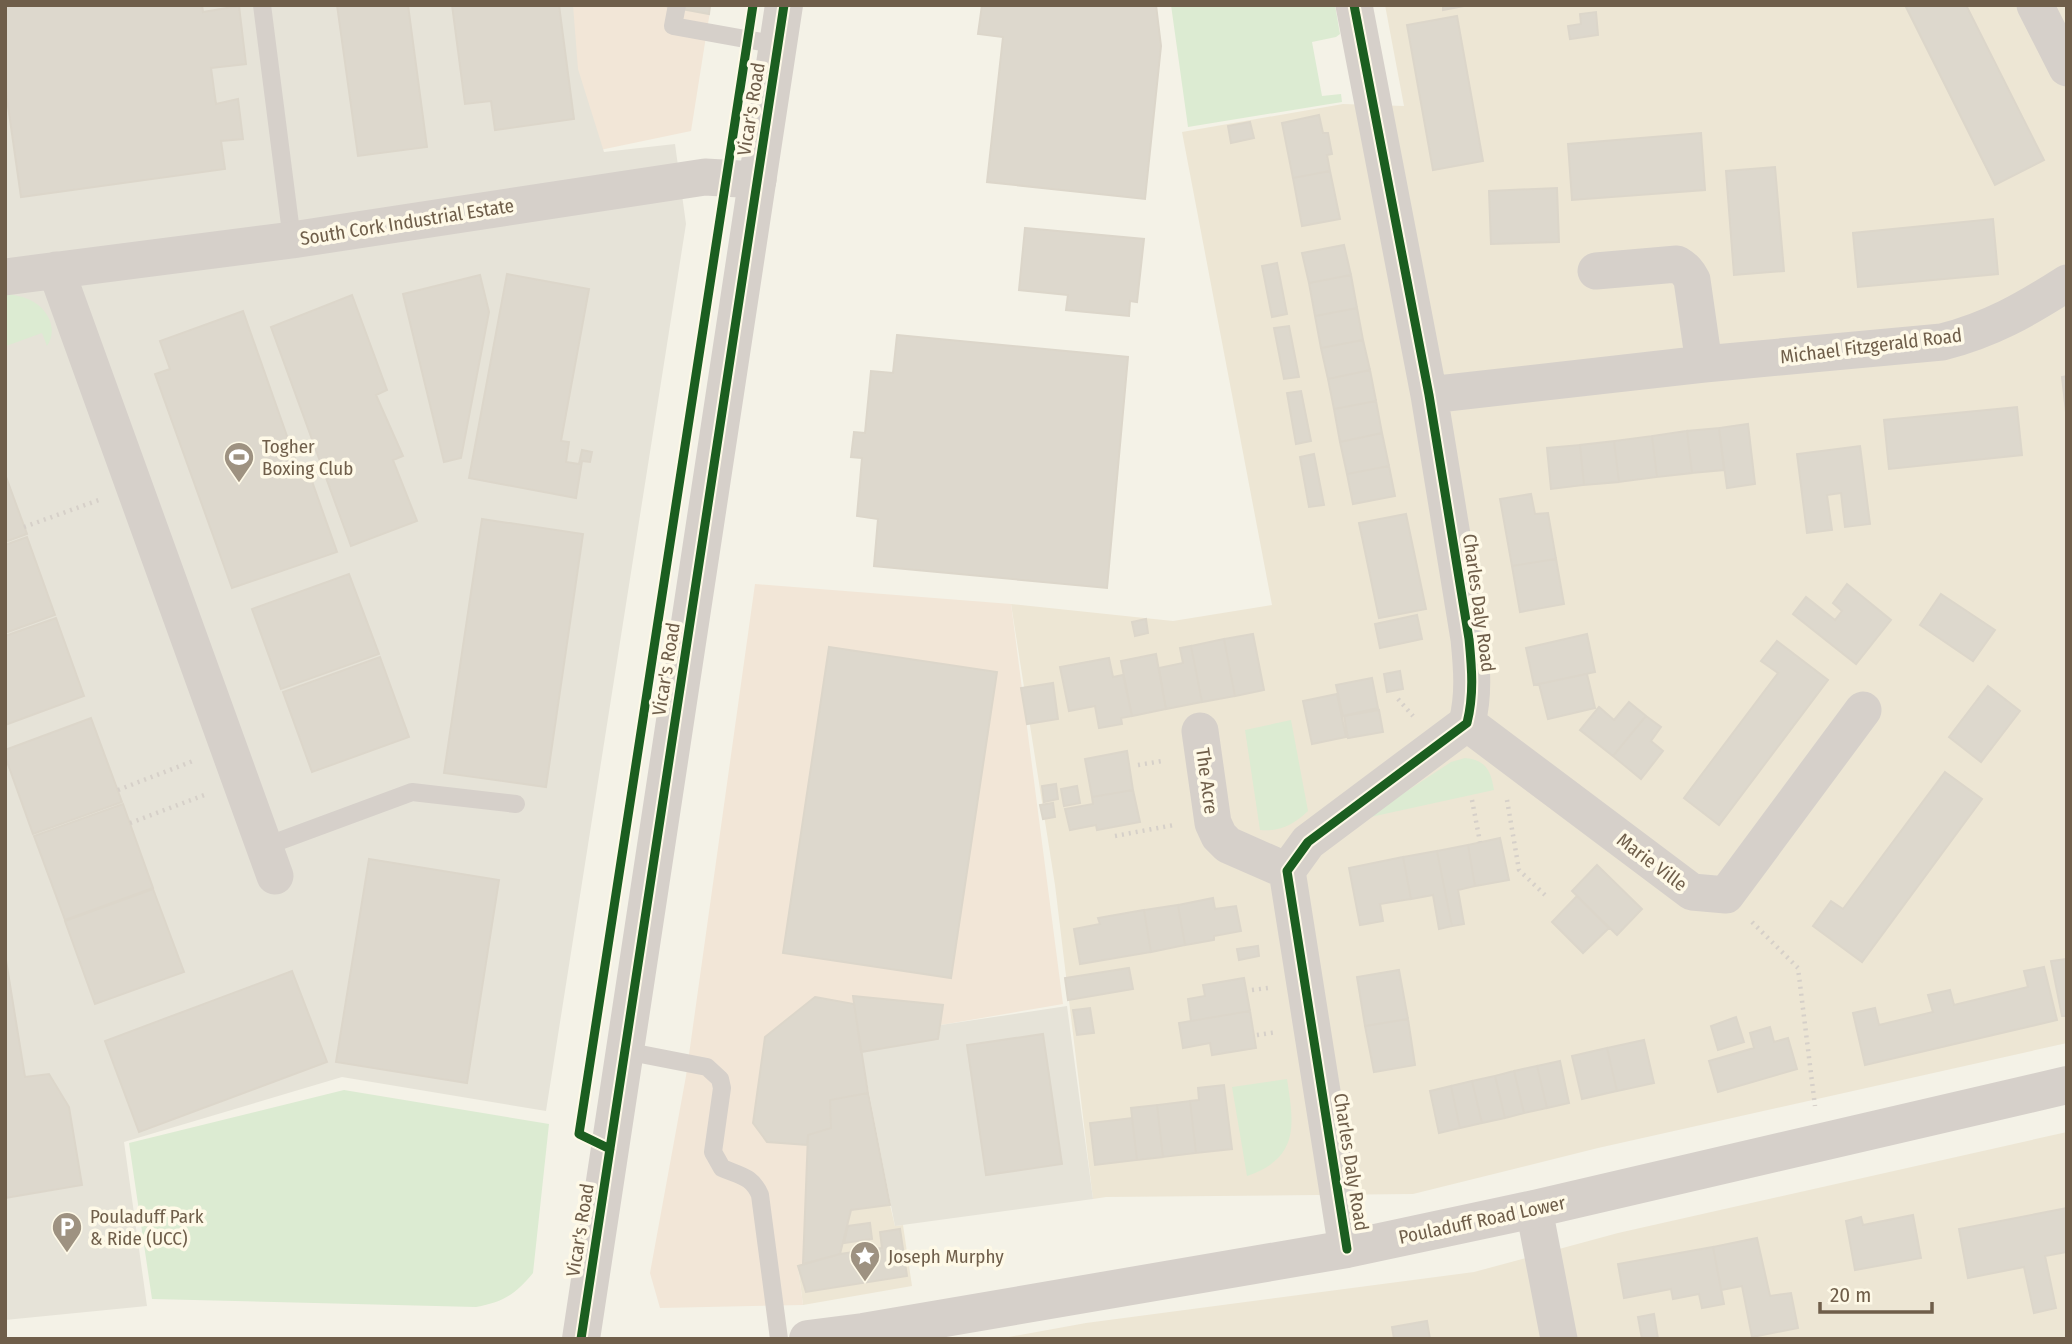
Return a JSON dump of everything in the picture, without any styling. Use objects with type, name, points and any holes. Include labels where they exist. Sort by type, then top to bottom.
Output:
[{"type":"street","name":"Vicar's Road","points":[[581,1339],[785,5]]},
{"type":"street","name":"Charles Daly Road","points":[[1354,5],[1429,395],[1469,639],[1472,701],[1467,723]]},
{"type":"street","points":[[2035,5],[2067,68]]},
{"type":"street","name":"South Cork Industrial Estate","points":[[5,277],[292,240],[705,177],[758,180]]},
{"type":"street","points":[[1596,271],[1677,264],[1689,272],[1704,364]]},
{"type":"street","points":[[56,270],[270,861]]},
{"type":"street","name":"Michael Fitzgerald Road","points":[[1429,395],[1704,364],[1942,342],[1975,333],[2006,320],[2067,283]]},
{"type":"street","points":[[1726,895],[1863,710]]},
{"type":"street","points":[[1287,871],[1308,842],[1467,723]]},
{"type":"street","name":"Marie Ville","points":[[1467,723],[1692,892],[1726,895]]},
{"type":"street","name":"The Acre","points":[[1200,732],[1213,823],[1219,836],[1228,845],[1287,871]]},
{"type":"street","name":"Charles Daly Road","points":[[1287,871],[1347,1249]]},
{"type":"street","name":"Pouladuff Road Lower","points":[[808,1339],[863,1332],[1347,1249],[1534,1209],[2067,1085]]},
{"type":"street","points":[[1534,1209],[1559,1339]]},
{"type":"lane","points":[[262,5],[292,240]]},
{"type":"lane","points":[[677,5],[673,26],[779,45]]},
{"type":"lane","points":[[270,861],[412,792],[516,804]]},
{"type":"lane","points":[[625,1051],[707,1068],[720,1079],[722,1088],[713,1152],[722,1168],[747,1177],[760,1195],[779,1339]]},
{"type":"path","points":[[24,527],[107,498]]},
{"type":"path","points":[[1398,699],[1415,719]]},
{"type":"path","points":[[118,790],[201,758]]},
{"type":"path","points":[[1138,765],[1162,761]]},
{"type":"path","points":[[130,823],[213,792]]},
{"type":"path","points":[[1505,792],[1519,870],[1547,897]]},
{"type":"path","points":[[1472,800],[1480,842]]},
{"type":"path","points":[[1115,836],[1174,825]]},
{"type":"path","points":[[1726,895],[1798,968],[1819,1142]]},
{"type":"path","points":[[1257,1035],[1285,1031]]},
{"type":"shaded area","points":[[5,5],[573,5],[578,69],[604,152],[675,144],[686,224],[546,1111],[342,1077],[124,1142],[147,1306],[5,1320]]},
{"type":"shaded area","points":[[426,5],[711,5],[691,131],[442,183]]},
{"type":"shaded area","points":[[1385,5],[2067,5],[2067,1043],[1598,1148],[1413,1194],[1093,1199],[1055,885],[1011,604],[1173,621],[1272,605],[1182,132],[1343,104],[1404,106]]},
{"type":"shaded area","points":[[755,584],[1011,604],[1063,1004],[941,1025],[938,1039],[861,1052],[890,1205],[851,1210],[840,1254],[798,1266],[803,1305],[660,1308],[650,1273],[686,1076]]},
{"type":"shaded area","points":[[1067,1006],[1093,1199],[895,1226],[861,1052],[938,1039],[941,1025]]},
{"type":"shaded area","points":[[2067,1132],[2067,1339],[998,1339],[1086,1323],[1474,1272],[1618,1233]]},
{"type":"shaded area","points":[[890,1205],[895,1226],[903,1225],[912,1286],[803,1305],[798,1266],[840,1254],[851,1210]]},
{"type":"green space","points":[[1171,5],[1335,5],[1340,34],[1312,42],[1322,96],[1341,94],[1342,102],[1188,127]]},
{"type":"green space","points":[[5,293],[28,299],[46,313],[52,332],[47,346],[42,333],[6,346]]},
{"type":"green space","points":[[1291,720],[1308,811],[1287,826],[1260,830],[1245,730]]},
{"type":"green space","points":[[1465,758],[1483,764],[1491,777],[1494,790],[1366,818],[1451,762]]},
{"type":"green space","points":[[1287,1079],[1291,1125],[1285,1149],[1277,1160],[1247,1176],[1232,1087]]},
{"type":"green space","points":[[344,1090],[549,1124],[533,1273],[526,1281],[508,1296],[476,1307],[152,1299],[129,1143]]},
{"type":"building","points":[[5,5],[202,5],[203,12],[239,6],[246,64],[211,68],[216,104],[238,99],[243,139],[221,141],[225,169],[21,197],[5,85]]},
{"type":"building","points":[[337,5],[408,5],[427,147],[358,156]]},
{"type":"building","points":[[452,5],[559,5],[574,119],[495,130],[491,101],[465,104]]},
{"type":"building","points":[[660,5],[710,5],[709,14]]},
{"type":"building","points":[[982,5],[1156,5],[1161,46],[1145,199],[987,182],[1003,37],[978,34]]},
{"type":"building","points":[[1443,5],[1469,5],[1443,10]]},
{"type":"building","points":[[1905,5],[1966,5],[2044,160],[1995,185]]},
{"type":"building","points":[[1596,12],[1598,35],[1570,39],[1568,26],[1581,24],[1580,14]]},
{"type":"building","points":[[1457,16],[1483,161],[1433,170],[1407,25]]},
{"type":"building","points":[[1319,115],[1323,133],[1328,133],[1332,154],[1327,155],[1330,171],[1293,178],[1282,123]]},
{"type":"building","points":[[1250,122],[1254,138],[1231,143],[1228,126]]},
{"type":"building","points":[[1701,133],[1705,190],[1572,200],[1568,144]]},
{"type":"building","points":[[1775,167],[1784,271],[1734,275],[1726,171]]},
{"type":"building","points":[[1330,171],[1340,219],[1302,226],[1293,178]]},
{"type":"building","points":[[1557,188],[1559,242],[1491,244],[1489,191]]},
{"type":"building","points":[[1993,219],[1998,274],[1858,287],[1853,233]]},
{"type":"building","points":[[1025,228],[1144,239],[1137,302],[1130,301],[1129,316],[1066,310],[1068,295],[1019,290]]},
{"type":"building","points":[[1344,245],[1351,275],[1309,283],[1302,253]]},
{"type":"building","points":[[1277,263],[1287,314],[1272,317],[1262,266]]},
{"type":"building","points":[[507,274],[589,289],[561,441],[569,442],[566,462],[579,464],[582,450],[592,452],[590,462],[582,461],[576,498],[469,478]]},
{"type":"building","points":[[480,275],[489,312],[461,458],[444,462],[403,294]]},
{"type":"building","points":[[1351,275],[1357,308],[1315,316],[1309,283]]},
{"type":"building","points":[[352,295],[387,390],[376,395],[403,456],[393,460],[417,521],[351,546],[271,327]]},
{"type":"building","points":[[1357,308],[1363,340],[1321,348],[1315,316]]},
{"type":"building","points":[[243,311],[300,473],[308,470],[337,552],[232,588],[155,374],[170,369],[160,341]]},
{"type":"building","points":[[1289,326],[1299,377],[1284,379],[1274,328]]},
{"type":"building","points":[[897,335],[1128,357],[1107,588],[874,566],[878,519],[857,516],[862,458],[851,457],[854,432],[865,433],[871,371],[893,373]]},
{"type":"building","points":[[1363,340],[1370,370],[1328,379],[1321,348]]},
{"type":"building","points":[[1370,370],[1376,401],[1334,409],[1328,379]]},
{"type":"building","points":[[2067,376],[2067,421],[2062,377]]},
{"type":"building","points":[[1301,391],[1311,441],[1296,444],[1287,393]]},
{"type":"building","points":[[1376,401],[1382,433],[1340,442],[1334,409]]},
{"type":"building","points":[[2017,407],[2022,455],[1889,469],[1884,420]]},
{"type":"building","points":[[1748,424],[1755,484],[1727,488],[1719,428]]},
{"type":"building","points":[[1719,428],[1724,470],[1692,473],[1687,431]]},
{"type":"building","points":[[1687,431],[1692,473],[1657,477],[1652,436]]},
{"type":"building","points":[[1382,433],[1389,466],[1347,474],[1340,442]]},
{"type":"building","points":[[1652,436],[1657,477],[1619,482],[1614,441]]},
{"type":"building","points":[[1614,441],[1619,482],[1584,485],[1580,445]]},
{"type":"building","points":[[1580,445],[1584,485],[1551,489],[1547,448]]},
{"type":"building","points":[[1860,446],[1870,524],[1845,527],[1841,493],[1827,495],[1832,530],[1807,533],[1797,454]]},
{"type":"building","points":[[1314,454],[1324,505],[1309,507],[1300,457]]},
{"type":"building","points":[[1389,466],[1395,496],[1353,504],[1347,474]]},
{"type":"building","points":[[5,474],[27,534],[5,542]]},
{"type":"building","points":[[1531,494],[1535,514],[1548,513],[1556,559],[1512,566],[1500,499]]},
{"type":"building","points":[[1406,514],[1426,609],[1379,618],[1359,523]]},
{"type":"building","points":[[482,519],[583,534],[546,787],[444,773]]},
{"type":"building","points":[[27,537],[55,615],[5,633],[5,545]]},
{"type":"building","points":[[1556,559],[1564,604],[1520,612],[1512,566]]},
{"type":"building","points":[[349,574],[379,654],[281,689],[252,609]]},
{"type":"building","points":[[1847,584],[1891,620],[1856,664],[1793,614],[1806,597],[1835,620],[1842,611],[1833,603]]},
{"type":"building","points":[[1941,594],[1995,630],[1973,661],[1920,625]]},
{"type":"building","points":[[1417,615],[1422,639],[1380,648],[1375,624]]},
{"type":"building","points":[[56,618],[84,696],[5,725],[5,636]]},
{"type":"building","points":[[1146,619],[1148,633],[1135,636],[1132,622]]},
{"type":"building","points":[[1253,634],[1264,690],[1235,696],[1224,639]]},
{"type":"building","points":[[1587,634],[1595,672],[1534,685],[1526,648]]},
{"type":"building","points":[[1224,639],[1235,696],[1202,702],[1191,646]]},
{"type":"building","points":[[1777,641],[1828,680],[1719,825],[1684,798],[1778,673],[1761,661]]},
{"type":"building","points":[[1191,646],[1202,702],[1166,709],[1159,668],[1183,663],[1180,648]]},
{"type":"building","points":[[829,647],[997,672],[951,978],[783,953]]},
{"type":"building","points":[[1156,654],[1166,709],[1132,716],[1121,661]]},
{"type":"building","points":[[380,657],[409,737],[312,772],[283,692]]},
{"type":"building","points":[[1109,658],[1113,677],[1123,675],[1132,716],[1121,718],[1122,724],[1099,728],[1095,706],[1069,711],[1060,667]]},
{"type":"building","points":[[1400,671],[1403,689],[1387,692],[1384,674]]},
{"type":"building","points":[[1587,674],[1595,708],[1548,719],[1539,684]]},
{"type":"building","points":[[1372,678],[1378,708],[1343,716],[1336,685]]},
{"type":"building","points":[[1053,683],[1058,719],[1027,724],[1021,688]]},
{"type":"building","points":[[1988,686],[2020,711],[1981,762],[1949,737]]},
{"type":"building","points":[[1337,694],[1346,737],[1312,744],[1303,701]]},
{"type":"building","points":[[1629,702],[1646,716],[1613,756],[1580,730],[1599,707],[1614,720]]},
{"type":"building","points":[[1379,710],[1383,732],[1348,738],[1344,716]]},
{"type":"building","points":[[1646,716],[1661,727],[1651,741],[1663,751],[1641,779],[1613,756]]},
{"type":"building","points":[[91,718],[122,802],[33,834],[5,750]]},
{"type":"building","points":[[1127,751],[1133,790],[1092,797],[1085,759]]},
{"type":"building","points":[[1945,772],[1982,799],[1862,962],[1813,926],[1831,901],[1843,909]]},
{"type":"building","points":[[1056,784],[1058,799],[1044,802],[1042,786]]},
{"type":"building","points":[[1077,786],[1080,803],[1064,806],[1061,789]]},
{"type":"building","points":[[1133,790],[1140,822],[1097,830],[1096,825],[1070,830],[1065,809],[1093,804],[1092,797]]},
{"type":"building","points":[[1053,803],[1055,817],[1043,819],[1040,805]]},
{"type":"building","points":[[123,804],[153,888],[65,920],[34,836]]},
{"type":"building","points":[[1500,838],[1509,880],[1475,886],[1468,845]]},
{"type":"building","points":[[1468,845],[1475,886],[1458,890],[1464,924],[1452,926],[1437,851]]},
{"type":"building","points":[[1437,851],[1452,926],[1439,929],[1433,895],[1411,899],[1403,857]]},
{"type":"building","points":[[1403,857],[1411,899],[1380,904],[1383,921],[1360,925],[1349,868]]},
{"type":"building","points":[[369,859],[499,880],[467,1083],[336,1062]]},
{"type":"building","points":[[1597,865],[1642,909],[1617,935],[1572,891]]},
{"type":"building","points":[[153,889],[184,972],[95,1004],[65,921]]},
{"type":"building","points":[[1577,896],[1609,928],[1583,953],[1552,922]]},
{"type":"building","points":[[1213,898],[1215,909],[1236,906],[1241,931],[1214,936],[1214,940],[1185,945],[1178,905]]},
{"type":"building","points":[[1178,905],[1185,945],[1151,952],[1144,910]]},
{"type":"building","points":[[1144,910],[1151,952],[1080,964],[1074,929],[1100,924],[1098,918]]},
{"type":"building","points":[[1258,946],[1259,956],[1239,960],[1237,949]]},
{"type":"building","points":[[5,954],[25,1077],[49,1074],[69,1107],[82,1185],[5,1198]]},
{"type":"building","points":[[2067,959],[2067,1016],[2062,1016],[2051,961]]},
{"type":"building","points":[[2044,967],[2057,1020],[1865,1065],[1853,1013],[1875,1008],[1879,1025],[1933,1012],[1928,995],[1950,990],[1954,1005],[2028,987],[2024,971]]},
{"type":"building","points":[[1129,968],[1133,989],[1068,1000],[1065,978]]},
{"type":"building","points":[[1399,970],[1408,1019],[1365,1026],[1357,977]]},
{"type":"building","points":[[292,971],[327,1062],[139,1132],[105,1041]]},
{"type":"building","points":[[1244,978],[1250,1011],[1191,1021],[1188,999],[1205,996],[1203,985]]},
{"type":"building","points":[[853,996],[943,1005],[938,1039],[861,1052]]},
{"type":"building","points":[[815,997],[854,1004],[868,1093],[830,1100],[831,1128],[808,1135],[807,1145],[767,1142],[753,1123],[765,1037]]},
{"type":"building","points":[[1090,1008],[1094,1033],[1077,1035],[1073,1010]]},
{"type":"building","points":[[1250,1011],[1256,1048],[1212,1055],[1210,1043],[1183,1048],[1179,1023]]},
{"type":"building","points":[[1736,1017],[1744,1042],[1718,1050],[1711,1026]]},
{"type":"building","points":[[1408,1019],[1415,1065],[1374,1072],[1365,1026]]},
{"type":"building","points":[[1770,1027],[1774,1042],[1788,1038],[1797,1069],[1718,1092],[1709,1061],[1754,1048],[1750,1033]]},
{"type":"building","points":[[1043,1034],[1062,1164],[986,1175],[967,1045]]},
{"type":"building","points":[[1644,1040],[1654,1083],[1617,1091],[1607,1048]]},
{"type":"building","points":[[1607,1048],[1617,1091],[1582,1099],[1572,1056]]},
{"type":"building","points":[[1560,1061],[1569,1103],[1547,1108],[1537,1066]]},
{"type":"building","points":[[1537,1066],[1547,1108],[1524,1113],[1514,1071]]},
{"type":"building","points":[[1514,1071],[1524,1113],[1505,1118],[1495,1076]]},
{"type":"building","points":[[1495,1076],[1505,1118],[1482,1123],[1472,1081]]},
{"type":"building","points":[[1472,1081],[1482,1123],[1460,1128],[1451,1086]]},
{"type":"building","points":[[1224,1085],[1232,1149],[1196,1153],[1190,1101],[1199,1100],[1198,1088]]},
{"type":"building","points":[[1451,1086],[1460,1128],[1439,1133],[1430,1091]]},
{"type":"building","points":[[868,1093],[890,1205],[851,1210],[840,1254],[803,1264],[808,1135],[831,1128],[830,1100]]},
{"type":"building","points":[[1190,1101],[1196,1153],[1163,1157],[1157,1105]]},
{"type":"building","points":[[1157,1105],[1163,1157],[1137,1160],[1131,1108]]},
{"type":"building","points":[[1132,1118],[1137,1160],[1095,1165],[1090,1123]]},
{"type":"building","points":[[2067,1208],[2067,1252],[2045,1256],[2056,1308],[2034,1313],[2024,1267],[1968,1278],[1959,1229]]},
{"type":"building","points":[[1913,1215],[1921,1258],[1855,1270],[1846,1221],[1861,1217],[1863,1225]]},
{"type":"building","points":[[870,1223],[872,1239],[844,1243],[848,1226]]},
{"type":"building","points":[[900,1229],[907,1276],[806,1292],[798,1266],[840,1254],[882,1248],[880,1232]]},
{"type":"building","points":[[1757,1238],[1770,1296],[1791,1293],[1798,1328],[1752,1337],[1742,1286],[1721,1290],[1713,1247]]},
{"type":"building","points":[[1713,1247],[1724,1304],[1702,1308],[1699,1294],[1673,1299],[1671,1289],[1624,1298],[1618,1264]]},
{"type":"building","points":[[1654,1314],[1658,1339],[1642,1339],[1638,1317]]},
{"type":"building","points":[[1427,1321],[1430,1339],[1394,1339],[1392,1327]]},
{"type":"cycle path","points":[[610,1149],[579,1134],[753,5]]},
{"type":"cycle path","points":[[581,1339],[784,5]]},
{"type":"cycle path","points":[[1347,1249],[1287,871],[1308,842],[1467,723],[1472,682],[1469,639],[1429,395],[1354,5]]},
{"type":"place","name":"Togher Boxing Club","points":[[239,484]]},
{"type":"place","name":"Pouladuff Park & Ride (UCC)","points":[[67,1254]]},
{"type":"place","name":"Joseph Murphy","points":[[865,1283]]}]
